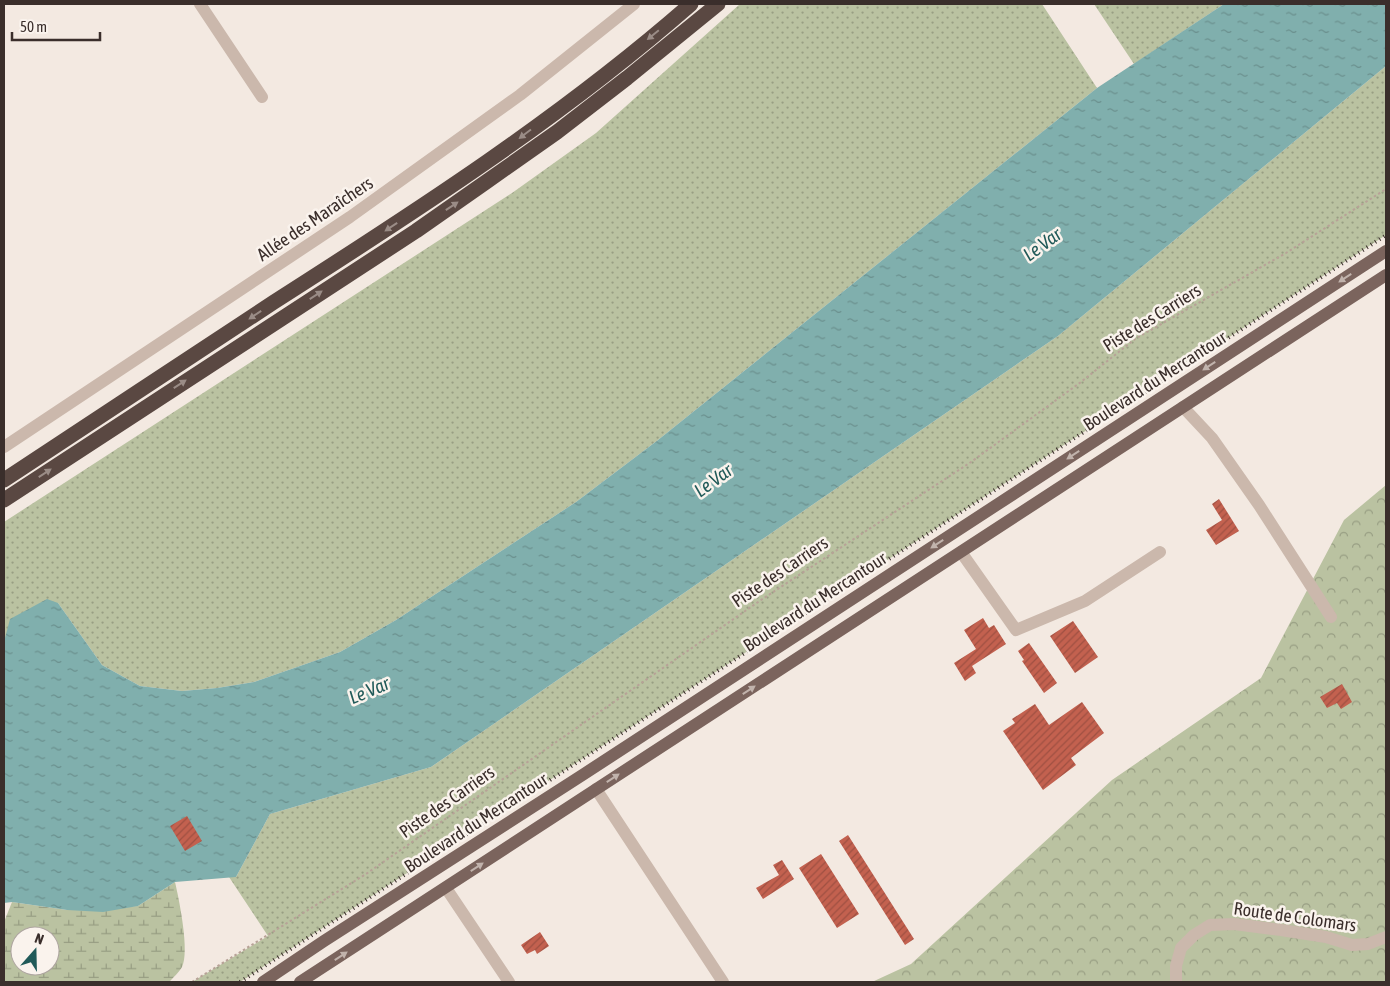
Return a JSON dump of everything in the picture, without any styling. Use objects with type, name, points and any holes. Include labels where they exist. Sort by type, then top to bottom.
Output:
[{"type":"highway","points":[[4,480],[484,164],[612,68],[691,4]]},
{"type":"highway","points":[[4,500],[416,230],[486,182],[611,90],[718,4]]},
{"type":"main road","name":"Boulevard du Mercantour","points":[[263,982],[1386,251]]},
{"type":"main road","name":"Boulevard du Mercantour","points":[[300,982],[1386,275]]},
{"type":"street","points":[[200,4],[262,97]]},
{"type":"street","name":"Allée des Maraîchers","points":[[4,447],[350,217],[520,95],[634,4]]},
{"type":"street","points":[[1183,407],[1217,446],[1259,505],[1331,617]]},
{"type":"street","points":[[961,552],[1016,630],[1085,601],[1160,552]]},
{"type":"street","points":[[596,789],[723,982]]},
{"type":"street","points":[[446,888],[509,982]]},
{"type":"street","name":"Route de Colomars","points":[[1176,982],[1176,966],[1180,948],[1194,935],[1210,925],[1234,924],[1281,930],[1326,937],[1352,945],[1368,944],[1386,937]]},
{"type":"path","name":"Piste des Carriers","points":[[192,982],[366,874],[753,606],[971,462],[1081,382],[1135,339],[1286,253],[1386,189]]},
{"type":"green space","points":[[740,4],[1042,4],[1097,88],[658,440],[576,502],[396,620],[340,652],[254,682],[182,691],[140,686],[102,665],[58,603],[4,642],[4,522],[512,193],[596,133]]},
{"type":"green space","points":[[1094,4],[1224,4],[1134,64]]},
{"type":"green space","points":[[1386,66],[1386,235],[240,982],[192,982],[268,936],[229,877],[236,877],[270,814],[431,767],[1058,336]]},
{"type":"green space","points":[[1386,485],[1386,982],[872,982],[911,964],[1112,780],[1261,678],[1344,520]]},
{"type":"green space","points":[[175,882],[183,925],[185,950],[182,967],[169,982],[4,982],[4,922],[12,902],[67,910],[138,906]]},
{"type":"water","name":"Le Var","points":[[1224,4],[1386,4],[1386,66],[1058,336],[431,767],[270,814],[236,877],[175,882],[138,906],[103,912],[67,910],[12,902],[4,903],[4,642],[10,619],[47,599],[58,603],[102,665],[140,686],[182,691],[254,682],[340,652],[396,620],[576,502],[658,440],[1097,88]]},
{"type":"building","points":[[1219,499],[1239,531],[1216,545],[1206,530],[1222,520],[1212,504]]},
{"type":"building","points":[[983,618],[989,628],[994,625],[1006,644],[972,666],[976,673],[965,681],[954,663],[976,649],[964,630]]},
{"type":"building","points":[[1073,621],[1098,657],[1075,673],[1050,636]]},
{"type":"building","points":[[1029,643],[1057,683],[1044,693],[1022,661],[1024,660],[1018,651]]},
{"type":"building","points":[[1342,684],[1352,702],[1341,709],[1337,703],[1327,708],[1320,697]]},
{"type":"building","points":[[1082,702],[1104,733],[1071,758],[1076,765],[1043,790],[1003,731],[1015,723],[1012,719],[1035,704],[1049,725]]},
{"type":"building","points":[[187,816],[202,841],[185,851],[170,826]]},
{"type":"building","points":[[848,835],[914,939],[905,945],[839,841]]},
{"type":"building","points":[[821,854],[859,914],[837,928],[799,868]]},
{"type":"building","points":[[782,860],[794,879],[763,899],[756,888],[779,875],[773,865]]},
{"type":"building","points":[[540,932],[549,946],[537,954],[535,950],[527,954],[521,945]]},
{"type":"railway","points":[[240,982],[1386,235]]}]
